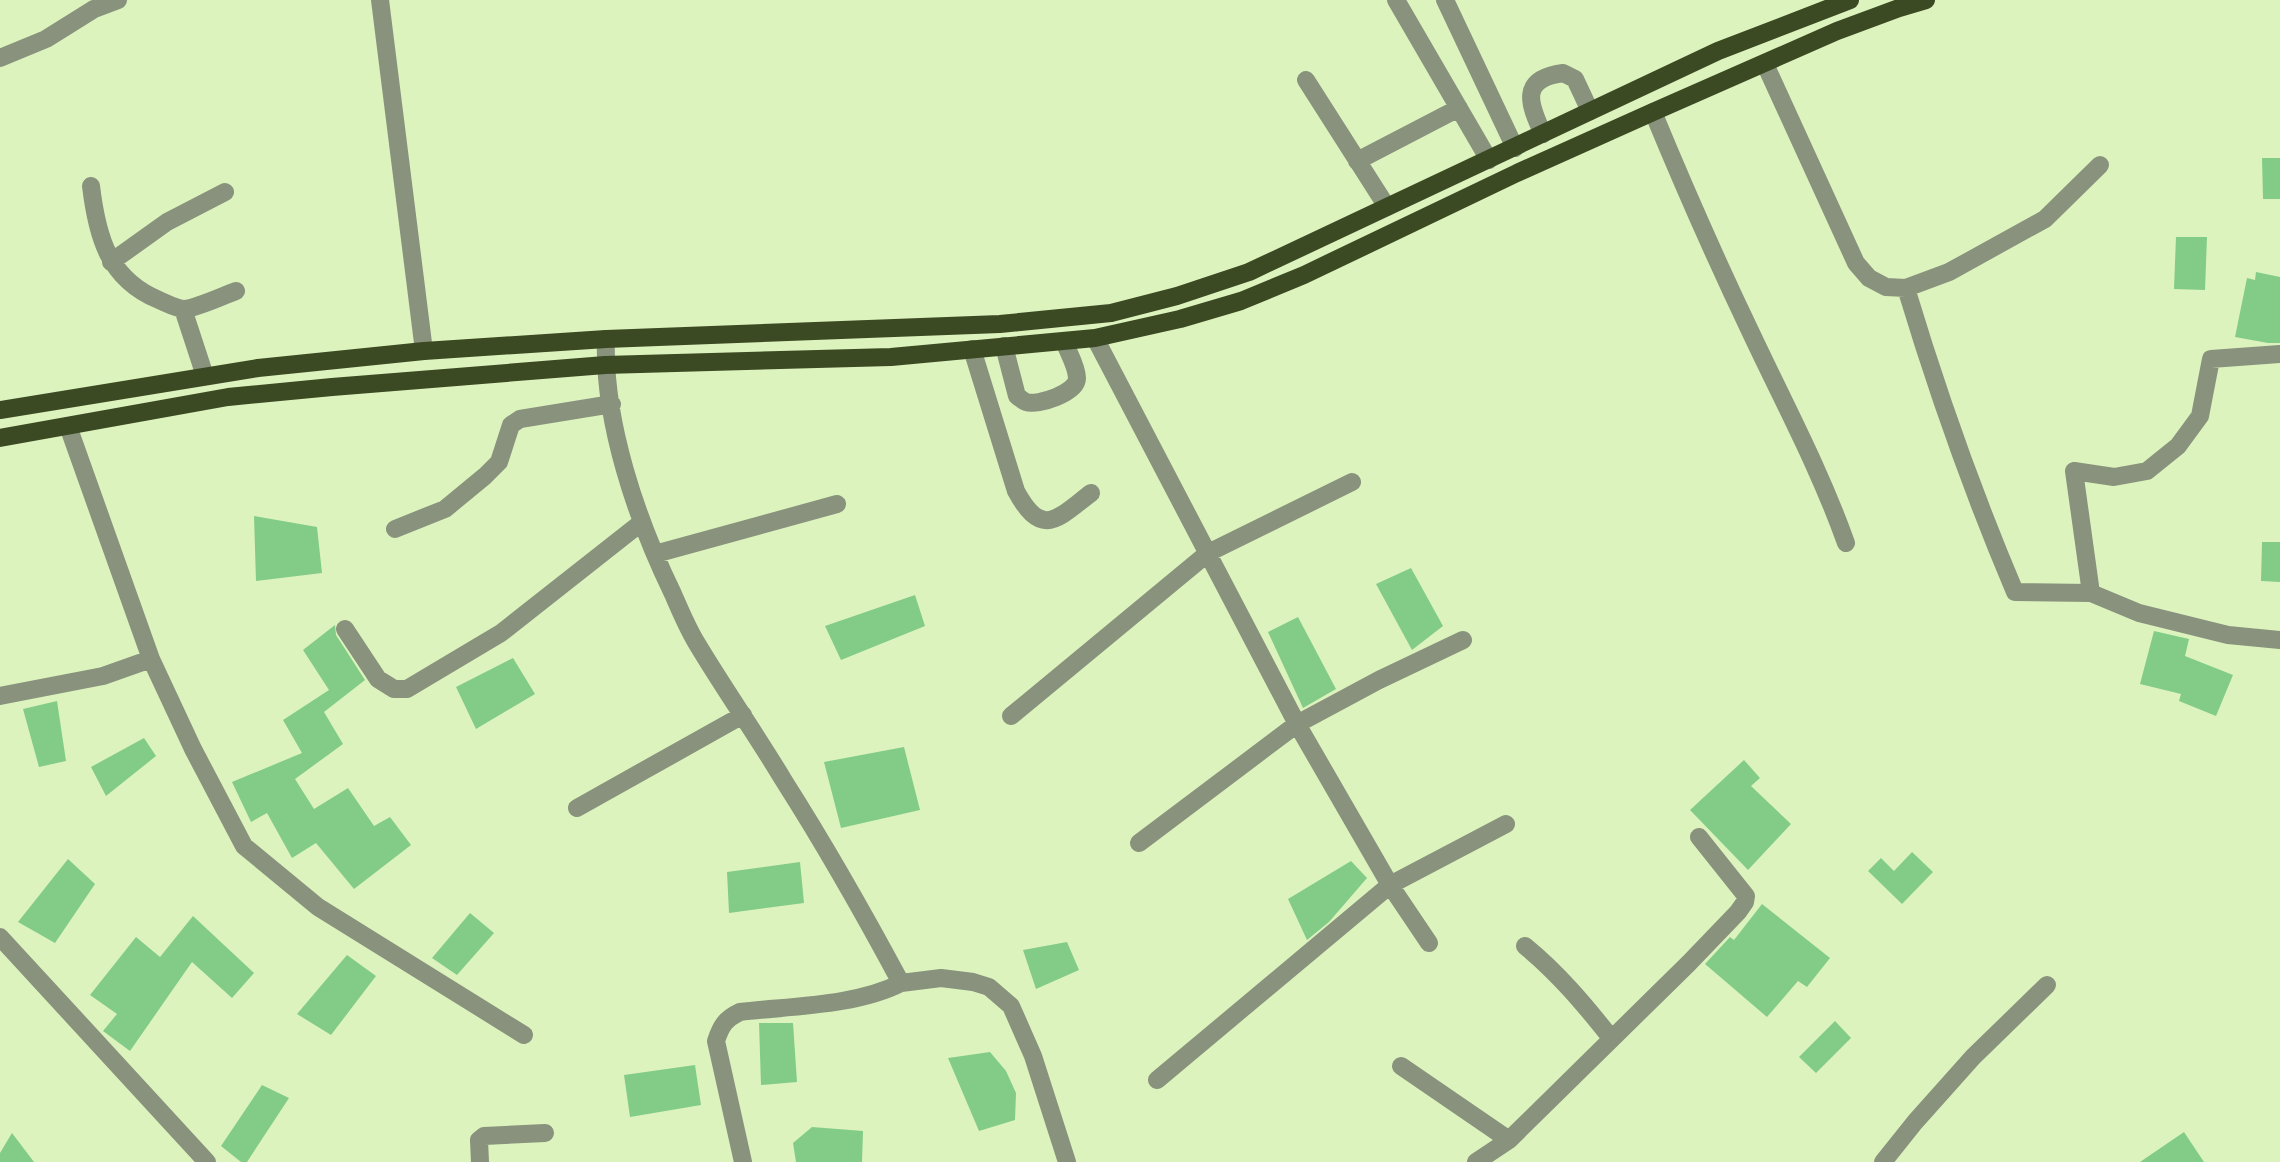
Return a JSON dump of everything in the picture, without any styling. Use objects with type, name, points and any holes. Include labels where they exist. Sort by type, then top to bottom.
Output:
[{"type":"main road","points":[[0,407],[258,368],[424,352],[606,339],[1000,324],[1111,313],[1177,296],[1249,272],[1718,51],[1832,4],[1850,0]]},
{"type":"main road","points":[[0,438],[228,397],[424,378],[605,365],[891,356],[1095,338],[1180,319],[1241,301],[1292,280],[1653,112],[1837,32],[1926,0]]},
{"type":"street","points":[[0,58],[46,39],[94,9],[118,0]]},
{"type":"street","points":[[380,0],[424,352]]},
{"type":"street","points":[[1396,0],[1489,160]]},
{"type":"street","points":[[1445,0],[1516,148]]},
{"type":"street","points":[[1765,64],[1856,263],[1869,278],[1886,287],[1906,288],[1949,272],[2045,219],[2100,165]]},
{"type":"street","points":[[1543,134],[1530,100],[1533,88],[1542,79],[1563,73],[1575,79],[1590,111]]},
{"type":"street","points":[[1306,80],[1387,207]]},
{"type":"street","points":[[1357,161],[1459,108]]},
{"type":"street","points":[[1653,112],[1752,336],[1827,490],[1846,543]]},
{"type":"street","points":[[91,186],[95,219],[111,262],[130,284],[145,295],[183,309],[236,292]]},
{"type":"street","points":[[111,262],[167,222],[225,192]]},
{"type":"street","points":[[1906,288],[1940,400],[1983,518],[2015,592],[2091,593],[2139,613],[2228,635],[2280,640]]},
{"type":"street","points":[[183,309],[205,376]]},
{"type":"street","points":[[1095,338],[1297,724],[1390,885],[1429,943]]},
{"type":"street","points":[[606,339],[605,365],[618,444],[635,506],[655,554],[695,640],[842,874],[901,983]]},
{"type":"street","points":[[1004,346],[1017,396],[1026,402],[1036,403],[1070,392],[1075,387],[1077,378],[1064,341]]},
{"type":"street","points":[[972,349],[1016,491],[1035,518],[1045,521],[1059,517],[1091,493]]},
{"type":"street","points":[[2091,593],[2074,471],[2114,477],[2147,471],[2178,446],[2200,416],[2211,359],[2280,355]]},
{"type":"street","points":[[395,529],[444,509],[485,476],[499,462],[511,425],[520,419],[612,404]]},
{"type":"street","points":[[68,426],[151,659],[193,749],[244,846],[318,907],[524,1035]]},
{"type":"street","points":[[1011,716],[1208,554],[1352,482]]},
{"type":"street","points":[[655,554],[837,504]]},
{"type":"street","points":[[345,629],[378,678],[394,689],[407,689],[502,633],[642,522]]},
{"type":"street","points":[[1139,843],[1297,724],[1462,640]]},
{"type":"street","points":[[0,696],[103,676],[151,659]]},
{"type":"street","points":[[577,808],[743,715]]},
{"type":"street","points":[[1157,1080],[1390,885],[1507,824]]},
{"type":"street","points":[[1476,1162],[1508,1140],[1689,963],[1745,902],[1746,896],[1742,889],[1699,837]]},
{"type":"street","points":[[0,937],[207,1162]]},
{"type":"street","points":[[1525,946],[1549,965],[1611,1038]]},
{"type":"street","points":[[743,1162],[716,1041],[721,1026],[730,1017],[740,1012],[883,993],[901,983],[941,978],[989,987],[1011,1006],[1033,1056],[1067,1162]]},
{"type":"street","points":[[1883,1162],[1973,1057],[2048,985]]},
{"type":"street","points":[[1401,1066],[1508,1140]]},
{"type":"street","points":[[480,1162],[479,1140],[484,1136],[545,1133]]},
{"type":"building","points":[[2262,158],[2280,158],[2280,199],[2263,199]]},
{"type":"building","points":[[2176,237],[2207,237],[2205,290],[2174,289]]},
{"type":"building","points":[[2256,272],[2280,277],[2280,343],[2235,337],[2247,278],[2255,280]]},
{"type":"building","points":[[254,516],[317,527],[322,573],[256,581]]},
{"type":"building","points":[[2262,542],[2280,542],[2280,582],[2261,581]]},
{"type":"building","points":[[1411,568],[1443,626],[1412,650],[1376,584]]},
{"type":"building","points":[[915,595],[925,626],[841,660],[825,626]]},
{"type":"building","points":[[1298,617],[1336,689],[1303,708],[1268,632]]},
{"type":"building","points":[[335,625],[336,635],[365,680],[324,712],[343,744],[295,779],[314,809],[348,788],[374,826],[390,817],[411,845],[354,889],[316,843],[292,858],[267,813],[251,822],[232,782],[302,753],[283,720],[329,690],[303,650]]},
{"type":"building","points":[[2154,631],[2189,639],[2185,656],[2233,675],[2216,716],[2179,701],[2181,694],[2140,684]]},
{"type":"building","points":[[513,658],[535,694],[476,729],[456,687]]},
{"type":"building","points":[[57,701],[66,761],[39,767],[23,709]]},
{"type":"building","points":[[144,738],[156,756],[106,796],[91,767]]},
{"type":"building","points":[[904,747],[920,810],[841,828],[824,762]]},
{"type":"building","points":[[1744,760],[1760,778],[1751,786],[1791,824],[1748,870],[1690,810]]},
{"type":"building","points":[[1912,852],[1933,872],[1902,904],[1868,871],[1881,858],[1894,871]]},
{"type":"building","points":[[68,859],[95,884],[55,943],[18,922]]},
{"type":"building","points":[[1351,861],[1367,878],[1329,922],[1307,940],[1288,899]]},
{"type":"building","points":[[800,862],[804,903],[729,913],[727,872]]},
{"type":"building","points":[[1762,904],[1830,958],[1807,987],[1798,981],[1767,1017],[1705,964],[1730,937],[1734,940]]},
{"type":"building","points":[[470,913],[494,933],[457,975],[432,958]]},
{"type":"building","points":[[193,916],[254,973],[232,998],[192,962],[130,1051],[103,1031],[117,1014],[90,995],[136,937],[160,957]]},
{"type":"building","points":[[1067,942],[1079,970],[1036,989],[1023,950]]},
{"type":"building","points":[[347,955],[376,976],[331,1035],[297,1014]]},
{"type":"building","points":[[1835,1021],[1851,1038],[1816,1073],[1799,1057]]},
{"type":"building","points":[[759,1023],[793,1023],[797,1082],[761,1085]]},
{"type":"building","points":[[990,1052],[1006,1071],[1016,1093],[1015,1120],[979,1131],[948,1058]]},
{"type":"building","points":[[695,1065],[701,1105],[630,1117],[624,1075]]},
{"type":"building","points":[[262,1085],[289,1098],[247,1162],[241,1162],[221,1146]]},
{"type":"building","points":[[812,1127],[863,1131],[862,1162],[796,1162],[793,1143]]},
{"type":"building","points":[[2184,1132],[2204,1162],[2140,1162]]},
{"type":"building","points":[[12,1133],[34,1162],[0,1162],[0,1153]]}]
